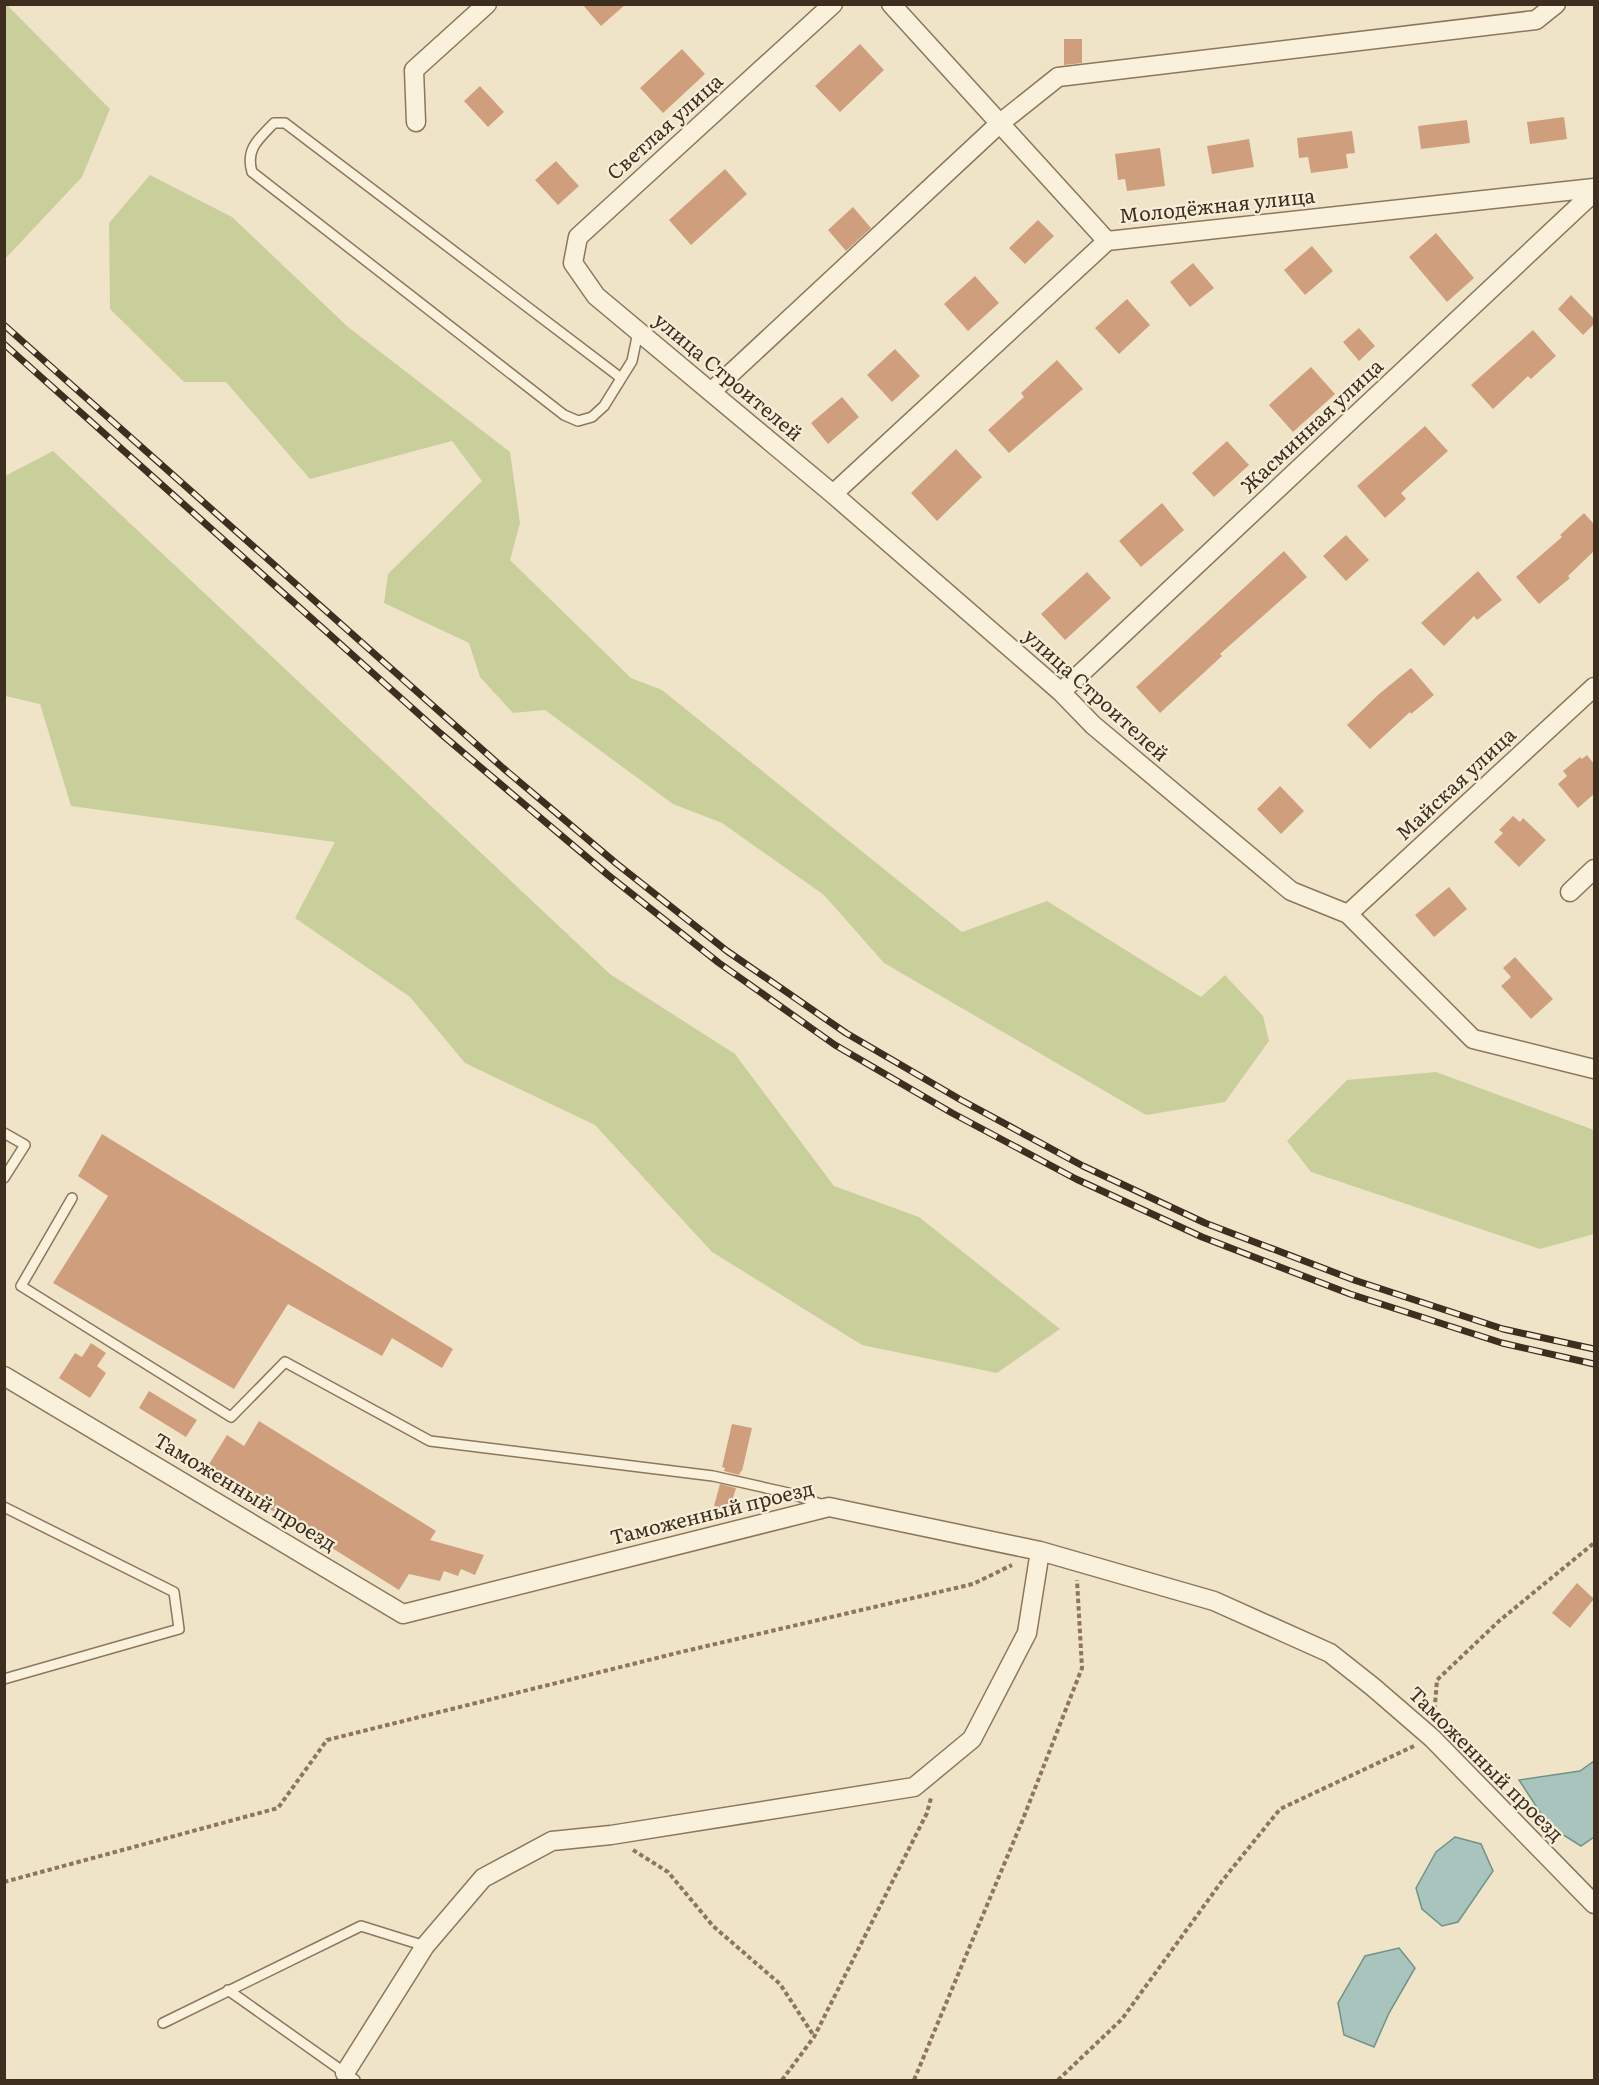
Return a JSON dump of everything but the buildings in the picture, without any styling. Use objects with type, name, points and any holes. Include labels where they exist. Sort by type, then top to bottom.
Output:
[{"type":"street","points":[[416,122],[414,70],[487,4]]},
{"type":"street","name":"Светлая улица","points":[[596,296],[573,263],[578,237],[832,4]]},
{"type":"street","points":[[891,4],[1107,241]]},
{"type":"street","points":[[711,392],[999,124],[1058,77],[1536,20],[1556,4]]},
{"type":"street","name":"Молодёжная улица","points":[[833,494],[1107,241],[1594,188]]},
{"type":"street","name":"Жасминная улица","points":[[1061,692],[1594,192]]},
{"type":"street","name":"улица Строителей","points":[[596,296],[833,494],[1061,692],[1093,725],[1291,891],[1348,914],[1473,1039],[1594,1069]]},
{"type":"street","name":"Майская улица","points":[[1348,914],[1594,687]]},
{"type":"street","points":[[1570,892],[1594,869]]},
{"type":"street","name":"Таможенный проезд","points":[[4,1376],[403,1614],[828,1507],[1040,1551],[1214,1600],[1330,1653],[1373,1687],[1432,1738],[1594,1904]]},
{"type":"street","points":[[350,2077],[425,1946],[483,1878],[552,1841],[611,1835],[914,1787],[972,1738],[1027,1633],[1040,1551]]},
{"type":"lane","points":[[621,378],[285,123],[274,123],[253,146],[249,162],[252,172],[564,415],[578,420],[592,417],[604,406],[632,361],[638,332]]},
{"type":"lane","points":[[4,1133],[25,1145],[4,1178]]},
{"type":"lane","points":[[72,1198],[21,1286],[231,1417],[285,1362],[430,1441],[714,1476],[793,1494],[828,1507]]},
{"type":"lane","points":[[4,1507],[174,1593],[179,1629],[4,1679]]},
{"type":"lane","points":[[163,2023],[361,1926],[425,1946]]},
{"type":"lane","points":[[228,1990],[350,2077]]},
{"type":"path","points":[[1058,2080],[1122,2019],[1222,1881],[1280,1809],[1432,1738],[1437,1680],[1499,1622],[1594,1543]]},
{"type":"path","points":[[4,1882],[278,1808],[327,1740],[681,1652],[973,1584],[1040,1551]]},
{"type":"path","points":[[914,2080],[1023,1819],[1082,1668],[1076,1563]]},
{"type":"path","points":[[782,2080],[814,2037],[927,1813],[938,1767]]},
{"type":"path","points":[[611,1835],[668,1872],[713,1926],[780,1984],[814,2037]]},
{"type":"green space","points":[[4,5],[7,5],[110,109],[82,177],[5,259]]},
{"type":"green space","points":[[150,175],[232,217],[348,327],[510,452],[520,523],[510,560],[631,678],[662,690],[962,932],[1047,901],[1201,997],[1225,975],[1263,1016],[1269,1041],[1225,1102],[1146,1115],[884,963],[824,895],[722,823],[673,804],[545,710],[513,713],[480,677],[469,643],[384,603],[388,574],[482,481],[452,441],[310,479],[226,382],[184,382],[110,309],[109,223]]},
{"type":"green space","points":[[53,451],[610,974],[735,1054],[834,1186],[919,1217],[1060,1329],[997,1373],[862,1345],[712,1252],[595,1125],[465,1063],[410,997],[295,918],[335,842],[71,806],[40,704],[5,696],[5,476]]},
{"type":"green space","points":[[1436,1072],[1594,1130],[1594,1234],[1540,1249],[1311,1172],[1287,1141],[1347,1080]]},
{"type":"water","points":[[1594,1761],[1594,1837],[1581,1846],[1549,1826],[1519,1780],[1580,1771]]},
{"type":"water","points":[[1455,1837],[1481,1844],[1493,1871],[1458,1922],[1442,1926],[1422,1909],[1416,1888],[1436,1852]]},
{"type":"water","points":[[1399,1948],[1415,1968],[1389,2013],[1374,2047],[1344,2035],[1338,2003],[1365,1956]]},
{"type":"railway","points":[[4,325],[503,768],[617,864],[727,951],[846,1033],[961,1100],[1083,1166],[1205,1223],[1354,1280],[1503,1329],[1594,1349]]},
{"type":"railway","points":[[4,344],[440,733],[608,875],[719,963],[835,1045],[952,1113],[1076,1179],[1202,1237],[1350,1294],[1502,1343],[1594,1364]]}]
